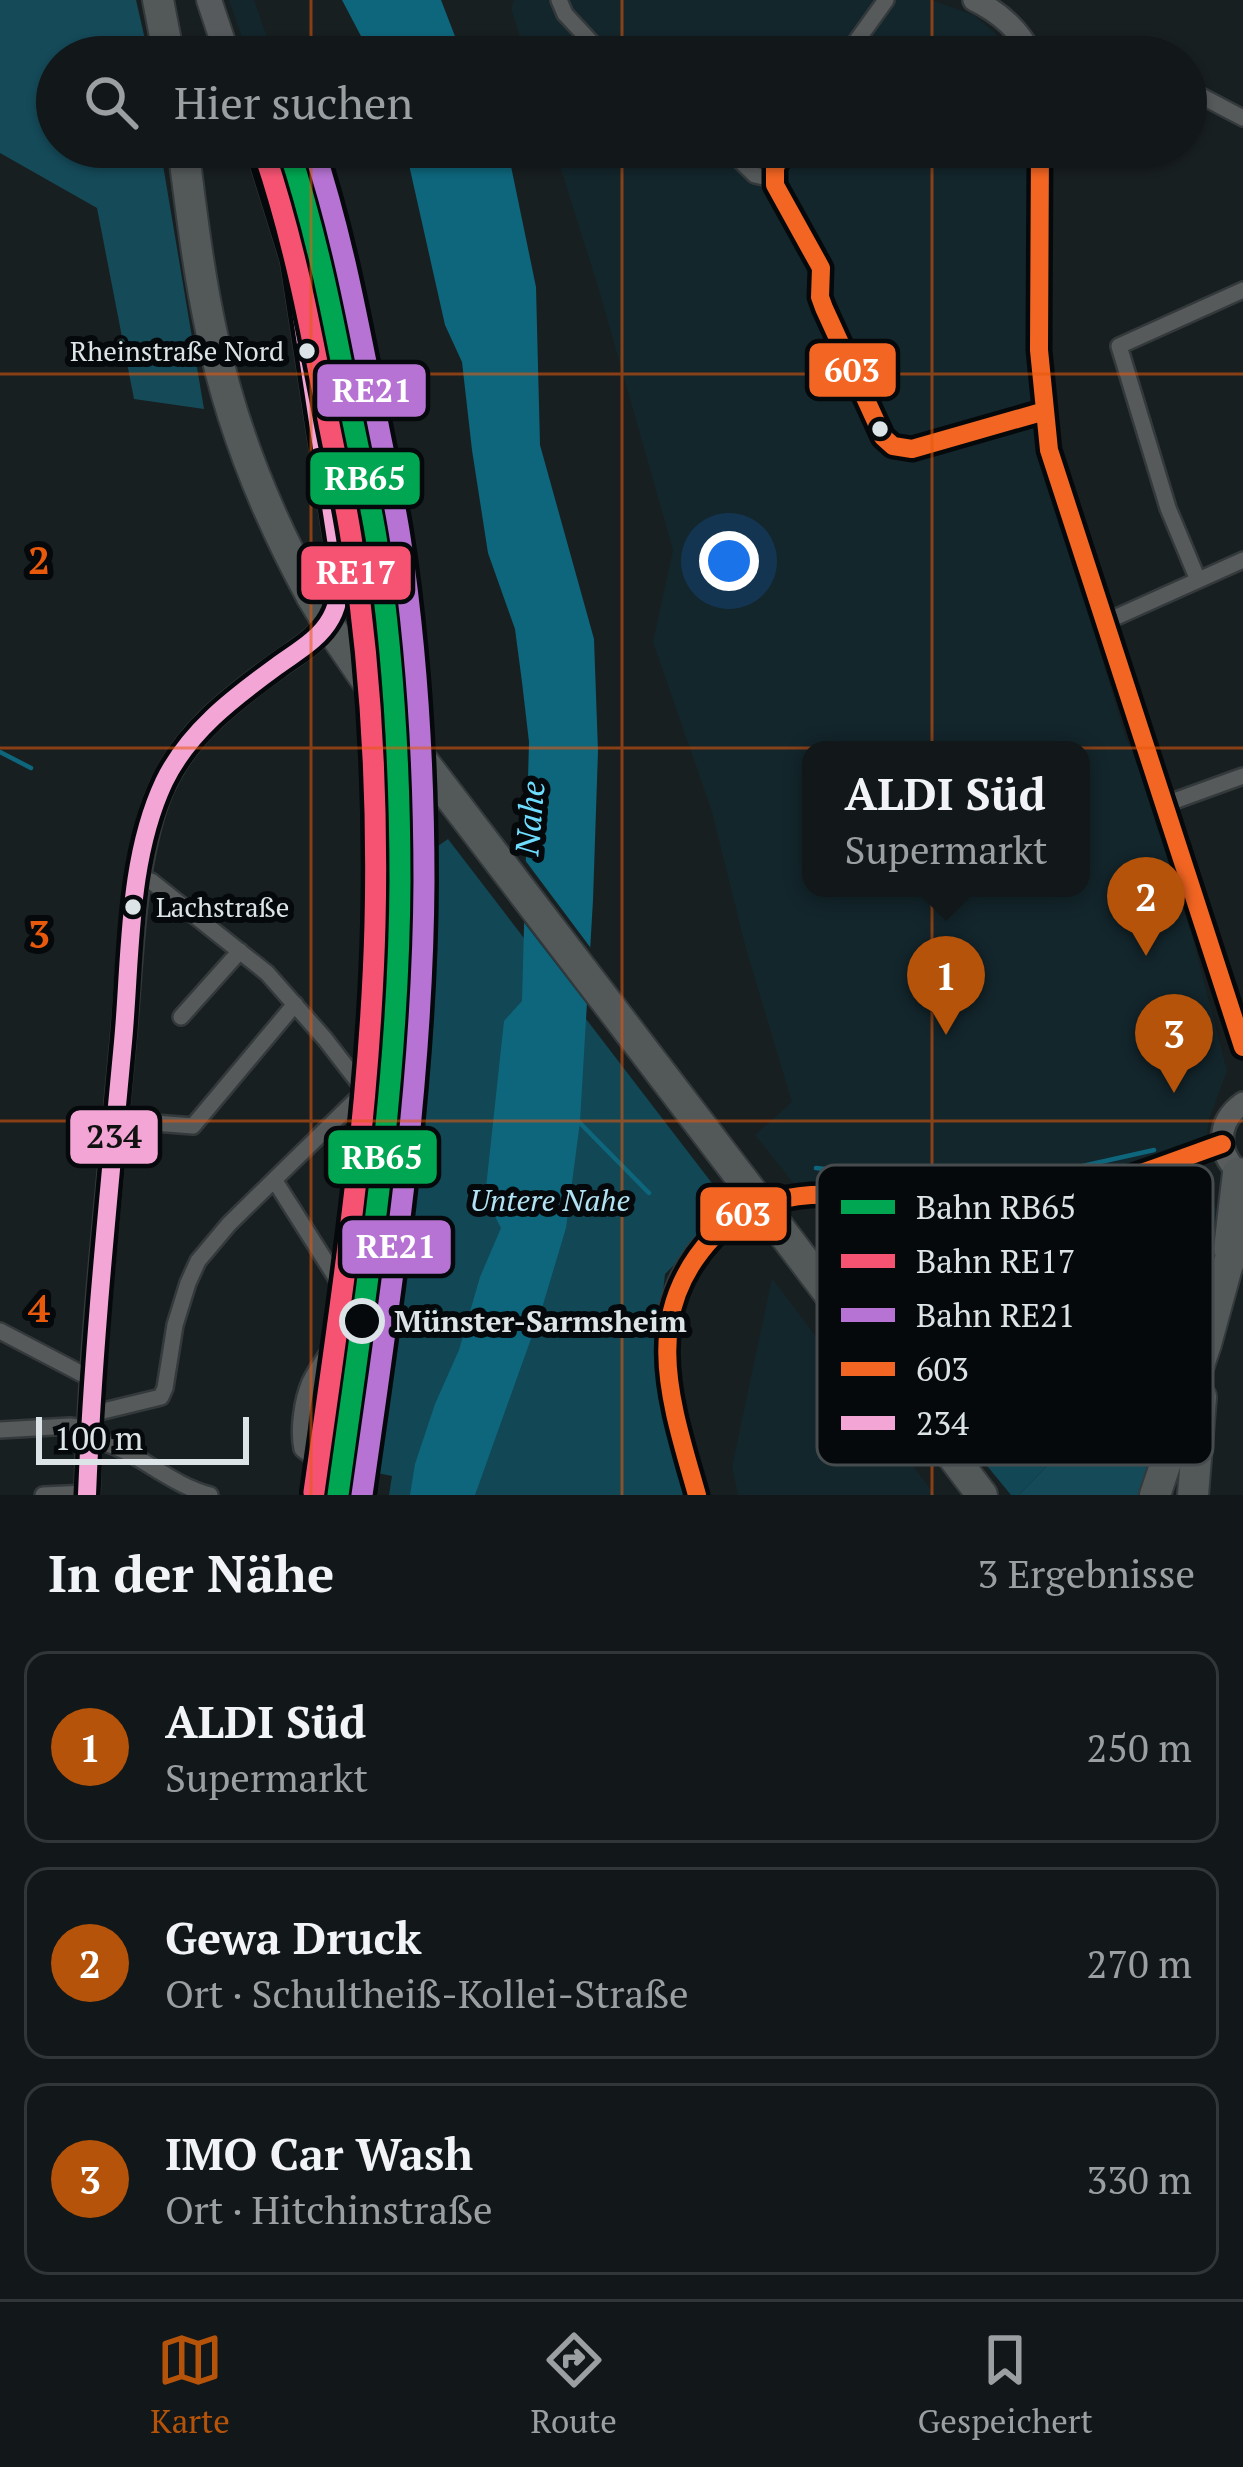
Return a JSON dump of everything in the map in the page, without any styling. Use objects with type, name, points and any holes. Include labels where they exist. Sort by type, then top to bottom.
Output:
[{"type":"highway","points":[[158,0],[165,36]]},
{"type":"highway","points":[[186,168],[202,285],[222,376],[262,494],[312,597],[412,747],[817,1278]]},
{"type":"highway","points":[[1227,1267],[1240,1175]]},
{"type":"highway","points":[[1213,1315],[1243,1227]]},
{"type":"highway","points":[[959,1465],[982,1495]]},
{"type":"highway","points":[[1155,1495],[1165,1465]]},
{"type":"highway","points":[[1193,1495],[1196,1465]]},
{"type":"main road","points":[[209,0],[221,36]]},
{"type":"main road","points":[[974,0],[1003,17],[1018,36]]},
{"type":"main road","points":[[87,1494],[116,1120],[140,877],[151,815],[172,766],[208,720],[313,640],[338,603],[340,566],[305,333],[288,239],[265,168]]},
{"type":"main road","points":[[1040,168],[1039,350],[1048,450],[1243,1049]]},
{"type":"main road","points":[[1240,1175],[1225,1155],[1222,1131],[1227,1118],[1243,1103]]},
{"type":"main road","points":[[1160,1165],[1222,1144]]},
{"type":"main road","points":[[697,1495],[673,1406],[666,1343],[669,1315],[684,1273],[715,1234],[757,1208],[817,1196]]},
{"type":"street","points":[[560,0],[565,14],[585,36]]},
{"type":"street","points":[[860,36],[886,0]]},
{"type":"street","points":[[1207,99],[1243,118]]},
{"type":"street","points":[[748,168],[773,179]]},
{"type":"street","points":[[774,168],[777,192],[821,268],[824,308],[883,437],[893,446],[912,449],[1045,411]]},
{"type":"street","points":[[1198,580],[1168,508],[1119,346],[1243,290]]},
{"type":"street","points":[[1103,623],[1243,560]]},
{"type":"street","points":[[1162,805],[1243,776]]},
{"type":"street","points":[[0,1430],[90,1427],[161,1397],[175,1324],[198,1262],[229,1224],[365,1091],[267,973],[151,880],[140,877]]},
{"type":"street","points":[[181,1017],[239,951]]},
{"type":"street","points":[[116,1120],[193,1126],[295,1004]]},
{"type":"street","points":[[275,1181],[349,1305],[340,1338],[311,1381],[300,1439],[324,1478],[323,1495]]},
{"type":"street","points":[[0,1331],[93,1376]]},
{"type":"street","points":[[90,1427],[102,1441],[138,1456],[177,1490],[210,1495]]},
{"type":"street","points":[[43,1495],[87,1494]]},
{"type":"shaded area","points":[[0,0],[136,0],[144,36],[36,36],[36,168],[164,168],[204,409],[134,399],[97,208],[0,153]]},
{"type":"shaded area","points":[[229,0],[254,0],[267,36],[242,36]]},
{"type":"shaded area","points":[[514,0],[931,0],[974,15],[997,36],[520,36],[511,8]]},
{"type":"shaded area","points":[[287,168],[311,168],[340,259],[394,548],[412,780],[415,924],[410,1017],[397,1150],[350,1495],[331,1495],[337,1449],[342,1447],[374,1206],[391,1018],[390,776],[371,551]]},
{"type":"shaded area","points":[[561,168],[1030,168],[1043,461],[1126,739],[1193,939],[1227,1071],[1209,1119],[1203,1165],[817,1165],[817,1213],[755,1135],[792,1102],[746,949],[712,812],[653,642],[673,550]]},
{"type":"shaded area","points":[[1213,1201],[1224,1227],[1213,1266]]},
{"type":"shaded area","points":[[772,1278],[817,1338],[817,1465],[912,1465],[935,1495],[738,1495],[732,1467]]},
{"type":"shaded area","points":[[1048,1465],[1149,1465],[1139,1495],[1019,1495]]},
{"type":"green space","name":"Untere Nahe","points":[[448,839],[731,1208],[665,1274],[656,1352],[684,1495],[389,1495],[392,1476],[363,1470],[415,1176],[425,855]]},
{"type":"green space","points":[[986,1465],[1048,1465],[1019,1495],[1011,1495]]},
{"type":"water","points":[[342,0],[441,0],[455,36],[361,36]]},
{"type":"water","name":"Nahe","points":[[410,168],[511,168],[536,287],[540,445],[594,639],[598,751],[580,1122],[566,1228],[475,1495],[410,1495],[435,1404],[501,1228],[485,1197],[504,1021],[522,1001],[529,742],[515,629],[488,553],[462,362],[445,325]]},
{"type":"pier","points":[[522,856],[596,955],[593,1012],[519,916]]},
{"type":"waterway","points":[[0,752],[31,768]]},
{"type":"waterway","points":[[577,1120],[649,1193]]},
{"type":"waterway","points":[[1087,1165],[1154,1150]]},
{"type":"rail line","name":"RE17","points":[[269,168],[301,286],[350,528],[374,781],[375,924],[367,1066],[353,1208],[314,1492]]},
{"type":"rail line","name":"RB65","points":[[294,168],[324,278],[376,537],[399,795],[394,1035],[370,1265],[338,1495]]},
{"type":"rail line","name":"RE21","points":[[319,168],[348,274],[397,520],[415,665],[423,795],[422,958],[412,1112],[362,1495]]},
{"type":"transit line","name":"234","points":[[87,1495],[97,1325],[143,844],[164,782],[186,747],[228,704],[320,633],[334,612],[339,592],[340,565],[293,259],[265,168]]},
{"type":"transit line","name":"603","points":[[775,168],[775,185],[821,268],[824,308],[883,437],[893,446],[912,449],[1045,411]]},
{"type":"transit line","name":"603","points":[[1040,168],[1039,350],[1049,450],[1243,1047]]},
{"type":"transit line","name":"603","points":[[1163,1165],[1222,1144]]},
{"type":"transit line","name":"603","points":[[697,1495],[671,1394],[669,1329],[676,1298],[690,1267],[713,1237],[734,1220],[771,1202],[817,1195]]},
{"type":"place","name":"Rheinstraße Nord","points":[[307,351]]},
{"type":"place","name":"Lachstraße","points":[[133,907]]},
{"type":"place","name":"Gewa Druck","points":[[1146,956]]},
{"type":"place","name":"ALDI Süd","points":[[946,1035]]},
{"type":"place","name":"IMO Car Wash","points":[[1174,1093]]},
{"type":"place","name":"Münster-Sarmsheim","points":[[362,1321]]}]
